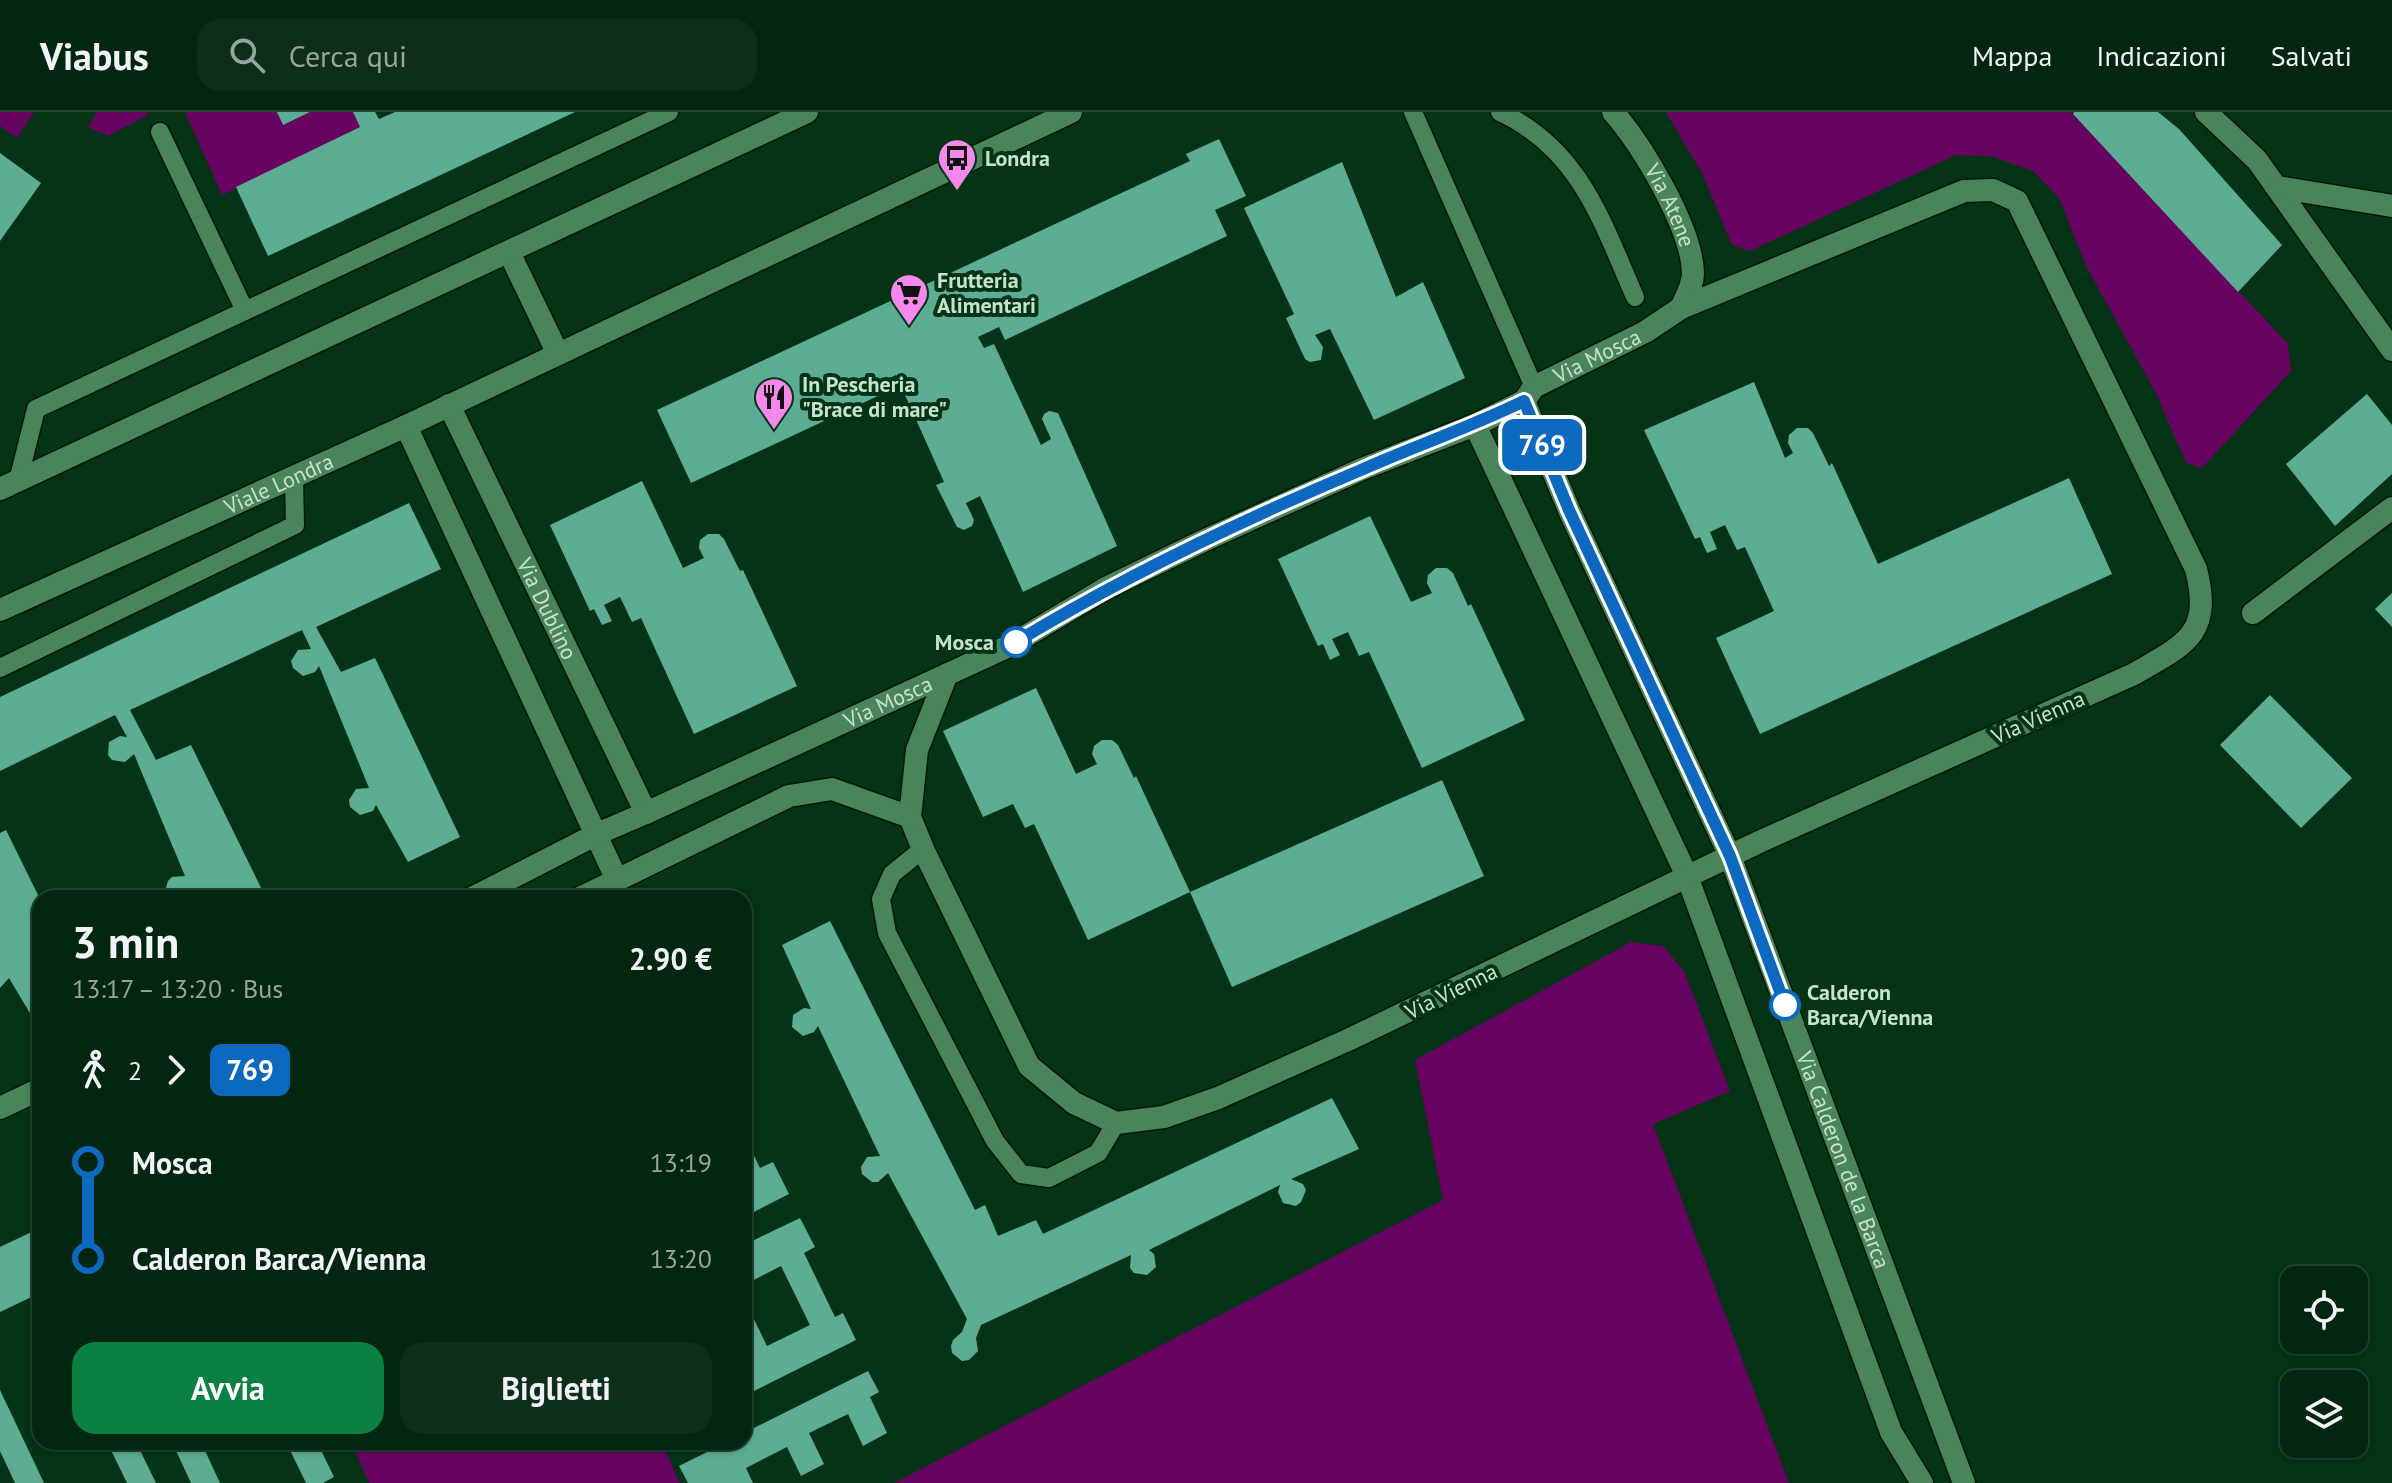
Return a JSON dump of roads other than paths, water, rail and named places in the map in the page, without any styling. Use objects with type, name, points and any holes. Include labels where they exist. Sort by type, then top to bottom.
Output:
[{"type":"street","points":[[9,485],[807,112]]},
{"type":"street","name":"Viale Londra","points":[[0,610],[406,426],[1071,112]]},
{"type":"street","name":"Via Atene","points":[[1613,112],[1645,157],[1685,239],[1693,274],[1681,308]]},
{"type":"street","points":[[2206,112],[2257,160],[2392,350]]},
{"type":"street","points":[[2277,187],[2392,206]]},
{"type":"street","name":"Via Mosca","points":[[488,890],[597,834],[1009,646],[1106,588],[1203,541],[1362,469],[1475,425],[1645,332],[1681,308],[1964,191],[1993,190],[2017,201],[2196,569]]},
{"type":"street","points":[[509,252],[558,354]]},
{"type":"street","name":"Via Calderon de la Barca","points":[[1529,394],[1569,510],[1730,856],[1964,1483]]},
{"type":"street","name":"Via Dublino","points":[[449,405],[646,813]]},
{"type":"street","points":[[1475,425],[1687,876],[1891,1432],[1922,1483]]},
{"type":"street","points":[[406,426],[617,880]]},
{"type":"street","points":[[2253,613],[2392,508]]},
{"type":"street","name":"Via Vienna","points":[[1116,1123],[1164,1117],[1218,1098],[1350,1039],[1730,856],[2134,674],[2183,646],[2196,629],[2202,608],[2196,569]]},
{"type":"street","points":[[947,674],[917,750],[910,817],[1029,1066],[1074,1103],[1116,1123]]},
{"type":"street","points":[[596,890],[789,796],[832,789],[910,817]]},
{"type":"street","points":[[0,1108],[32,1093]]},
{"type":"lane","points":[[9,485],[36,409],[669,112]]},
{"type":"lane","points":[[1413,112],[1529,394]]},
{"type":"lane","points":[[1500,112],[1542,136],[1569,166],[1601,220],[1635,297]]},
{"type":"lane","points":[[160,132],[245,311]]},
{"type":"lane","points":[[0,668],[295,525],[294,476]]},
{"type":"lane","points":[[923,849],[892,874],[881,899],[887,933],[995,1141],[1021,1174],[1049,1178],[1098,1153],[1116,1123]]},
{"type":"place","name":"Londra","points":[[957,192]]},
{"type":"place","name":"Frutteria Alimentari","points":[[909,327]]},
{"type":"place","name":"In Pescheria \"Brace di mare\"","points":[[774,431]]},
{"type":"place","name":"Mosca","points":[[1016,642]]},
{"type":"place","name":"Calderon Barca/Vienna","points":[[1785,1005]]}]
